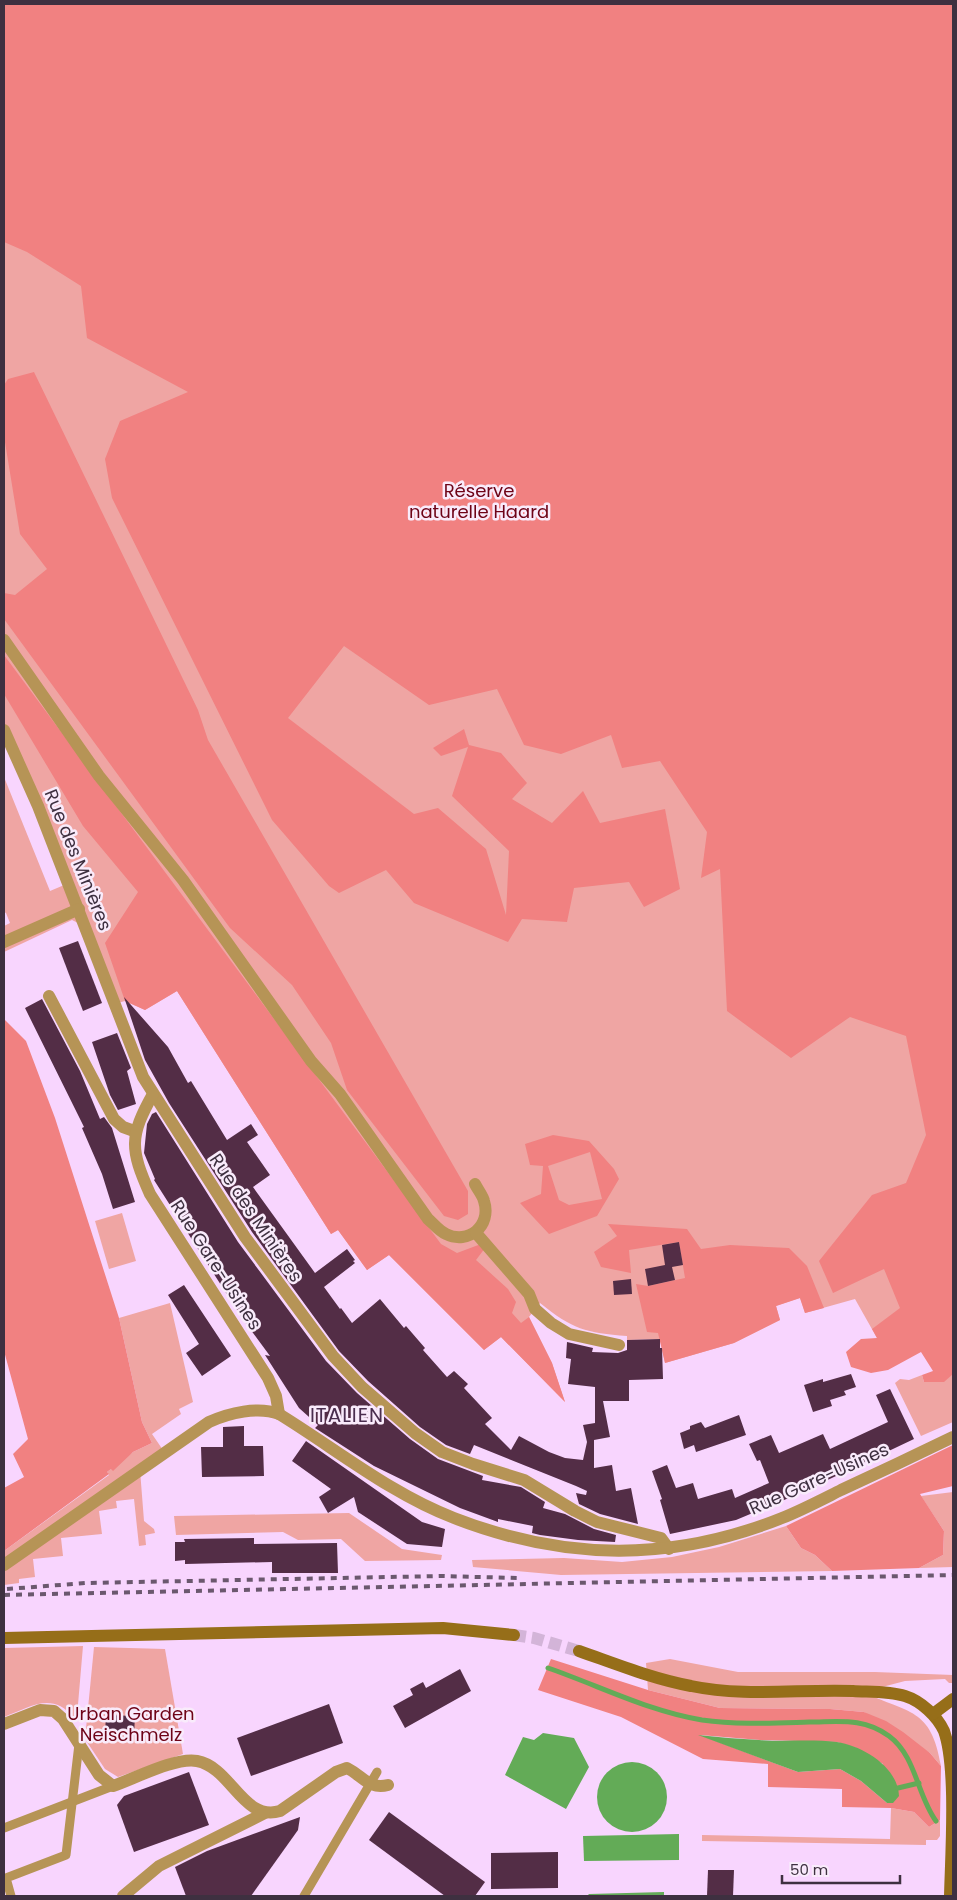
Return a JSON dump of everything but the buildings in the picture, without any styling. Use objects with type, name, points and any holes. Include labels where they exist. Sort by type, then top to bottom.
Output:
[{"type":"main road","points":[[4,1638],[443,1628],[514,1635]]},
{"type":"main road","points":[[579,1652],[691,1686],[727,1691],[880,1692],[905,1696],[920,1704],[933,1714],[944,1730],[951,1764],[950,1896]]},
{"type":"main road","points":[[933,1714],[953,1699]]},
{"type":"street","points":[[4,640],[99,776],[183,880],[311,1061],[340,1094],[428,1219],[445,1234],[461,1238],[476,1233],[486,1218],[484,1201],[475,1184]]},
{"type":"street","name":"Rue des Minières","points":[[4,730],[38,806],[79,909],[135,1060],[153,1094],[245,1238],[332,1356],[362,1387],[415,1433],[442,1452],[524,1480],[575,1512],[597,1522],[661,1538],[669,1548]]},
{"type":"street","points":[[4,942],[79,909]]},
{"type":"street","points":[[48,996],[114,1119],[122,1127],[134,1131],[153,1094]]},
{"type":"street","name":"Rue Gare-Usines","points":[[134,1131],[135,1154],[150,1194],[268,1378],[276,1396],[279,1414]]},
{"type":"street","points":[[476,1233],[529,1294],[535,1309],[551,1323],[569,1334],[619,1346]]},
{"type":"street","name":"Rue Gare-Usines","points":[[4,1565],[209,1422],[232,1414],[259,1411],[279,1414],[398,1491],[454,1518],[564,1548],[618,1552],[669,1548],[717,1538],[782,1518],[953,1437]]},
{"type":"street","points":[[4,1724],[40,1710],[54,1712],[63,1719],[98,1775],[113,1786],[182,1761],[196,1761],[209,1765],[221,1772],[251,1806],[265,1813]]},
{"type":"street","points":[[123,1896],[159,1866],[265,1813],[280,1811],[336,1772],[347,1768],[368,1784],[377,1788],[388,1785]]},
{"type":"lane","points":[[11,1896],[6,1878],[66,1855],[79,1744]]},
{"type":"lane","points":[[304,1896],[368,1784],[377,1772]]},
{"type":"lane","points":[[4,1828],[113,1786]]},
{"type":"green space","name":"Réserve naturelle Haard","points":[[4,4],[953,76],[953,1333],[877,1338],[855,1299],[805,1313],[800,1298],[776,1306],[780,1320],[734,1343],[665,1363],[660,1339],[627,1340],[627,1336],[580,1328],[561,1319],[540,1303],[529,1317],[552,1363],[565,1402],[501,1337],[484,1350],[389,1255],[367,1270],[338,1230],[331,1234],[177,991],[145,1010],[125,1001],[114,1004],[86,927],[72,920],[4,952],[4,926],[10,923],[4,912],[4,777],[50,891],[69,883],[4,731]]},
{"type":"green space","name":"Réserve naturelle Haard","points":[[4,4],[953,4],[953,1374],[944,1382],[924,1382],[922,1375],[933,1371],[921,1352],[888,1370],[871,1373],[851,1367],[846,1352],[861,1339],[877,1338],[872,1329],[900,1308],[884,1269],[833,1293],[819,1261],[872,1195],[906,1183],[926,1135],[906,1036],[850,1017],[791,1058],[727,1011],[720,869],[701,878],[707,832],[660,761],[622,768],[611,735],[561,754],[524,745],[497,689],[429,705],[344,646],[288,718],[414,814],[438,808],[486,849],[506,915],[509,851],[452,796],[468,747],[441,756],[433,748],[464,729],[469,745],[501,753],[527,783],[512,799],[552,823],[583,791],[600,823],[665,809],[680,889],[644,907],[629,882],[574,888],[567,922],[522,919],[508,942],[414,903],[386,870],[339,893],[329,886],[272,820],[112,498],[105,459],[120,421],[188,392],[87,338],[81,286],[27,252],[4,242]]},
{"type":"green space","points":[[34,372],[198,710],[208,740],[468,1191],[468,1214],[458,1220],[444,1216],[347,1090],[331,1043],[292,985],[230,928],[4,619],[4,593],[15,595],[47,569],[20,534],[4,436],[4,385],[8,379]]},
{"type":"green space","points":[[4,655],[441,1244],[457,1253],[481,1244],[485,1248],[476,1260],[508,1289],[516,1302],[512,1313],[521,1323],[529,1317],[552,1363],[565,1402],[501,1337],[484,1350],[389,1255],[367,1270],[338,1230],[331,1234],[177,991],[145,1010],[125,1001],[105,943],[138,892],[83,826],[4,694]]},
{"type":"green space","points":[[4,1019],[26,1041],[55,1118],[119,1318],[142,1422],[152,1443],[133,1452],[113,1471],[111,1469],[107,1472],[109,1474],[4,1551],[4,1488],[24,1477],[13,1454],[28,1439],[4,1351]]},
{"type":"green space","points":[[553,1135],[589,1141],[614,1169],[619,1179],[597,1216],[549,1234],[520,1203],[541,1194],[543,1166],[530,1165],[525,1144]],"holes":[[[590,1152],[602,1199],[569,1205],[559,1200],[548,1166]]]},
{"type":"green space","points":[[122,1213],[136,1261],[109,1269],[95,1221]]},
{"type":"green space","points":[[608,1224],[687,1229],[701,1249],[730,1245],[789,1248],[807,1266],[824,1308],[805,1313],[800,1298],[776,1306],[780,1320],[734,1343],[665,1363],[658,1333],[647,1332],[636,1284],[648,1286],[685,1278],[679,1242],[629,1250],[631,1273],[601,1267],[594,1252],[617,1236]]},
{"type":"green space","points":[[170,1303],[193,1402],[179,1409],[181,1414],[152,1434],[165,1453],[140,1470],[144,1521],[154,1529],[155,1533],[145,1535],[146,1545],[139,1546],[134,1499],[116,1501],[117,1508],[99,1511],[102,1534],[61,1538],[63,1556],[33,1559],[35,1577],[19,1579],[19,1583],[4,1585],[4,1551],[109,1475],[107,1472],[133,1452],[152,1443],[142,1422],[119,1318]]},
{"type":"green space","points":[[953,1374],[953,1422],[921,1436],[895,1383],[900,1379],[909,1380],[922,1375],[924,1382]]},
{"type":"green space","points":[[953,1445],[953,1486],[920,1494],[944,1531],[943,1555],[919,1568],[832,1571],[815,1555],[801,1548],[786,1526]]},
{"type":"green space","points":[[953,1492],[953,1567],[919,1568],[943,1555],[944,1531],[921,1496]]},
{"type":"green space","points":[[349,1513],[402,1549],[442,1555],[441,1560],[365,1561],[341,1539],[298,1540],[283,1532],[176,1535],[174,1516]]},
{"type":"green space","points":[[786,1526],[801,1548],[815,1555],[832,1571],[561,1575],[473,1567],[472,1560],[564,1558],[622,1562],[672,1557],[719,1547]]},
{"type":"green space","points":[[83,1646],[77,1716],[74,1718],[58,1705],[49,1703],[32,1706],[4,1717],[4,1648]]},
{"type":"green space","name":"Urban Garden Neischmelz","points":[[94,1647],[165,1649],[183,1754],[118,1777],[105,1769],[85,1739]]},
{"type":"green space","points":[[551,1659],[648,1690],[720,1708],[830,1709],[864,1712],[886,1721],[903,1732],[930,1753],[941,1766],[940,1820],[929,1827],[914,1812],[891,1808],[842,1807],[842,1789],[768,1787],[768,1764],[703,1759],[621,1717],[538,1690]],"holes":[[[700,1735],[760,1740],[837,1742],[856,1748],[883,1764],[887,1803],[861,1781],[840,1769],[798,1772]]]},
{"type":"green space","points":[[670,1659],[738,1672],[875,1672],[953,1675],[953,1683],[949,1683],[945,1679],[905,1681],[863,1692],[916,1715],[924,1722],[937,1747],[941,1766],[930,1753],[864,1712],[830,1709],[720,1708],[648,1690],[646,1663]]},
{"type":"green space","points":[[891,1808],[914,1812],[929,1827],[940,1820],[940,1836],[937,1840],[926,1840],[926,1845],[702,1841],[702,1835],[890,1839]]},
{"type":"shaded area","points":[[543,1733],[574,1738],[589,1767],[566,1809],[505,1775],[523,1737],[534,1740]]},
{"type":"shaded area","points":[[698,1735],[769,1741],[827,1741],[847,1744],[868,1753],[886,1767],[893,1776],[899,1796],[893,1803],[887,1803],[861,1781],[840,1769],[798,1772]]},
{"type":"shaded area","points":[[639,1762],[652,1768],[661,1777],[665,1783],[667,1797],[665,1811],[657,1822],[646,1830],[625,1832],[618,1830],[607,1822],[599,1811],[597,1790],[599,1783],[607,1772],[618,1764]]},
{"type":"shaded area","points":[[679,1834],[679,1860],[584,1861],[583,1836]]},
{"type":"shaded area","points":[[664,1892],[664,1896],[587,1896],[589,1894]]},
{"type":"waterway","points":[[548,1668],[662,1711],[702,1720],[729,1723],[840,1721],[870,1726],[889,1736],[905,1754],[924,1800],[936,1821]]},
{"type":"waterway","points":[[898,1788],[919,1783]]},
{"type":"tunnel","points":[[514,1635],[534,1638],[579,1651]]},
{"type":"railway","points":[[4,1595],[953,1575]]},
{"type":"railway","points":[[7,1589],[86,1583],[441,1576],[517,1578]]},
{"type":"district","name":"ITALIEN","points":[[347,1415]]}]
